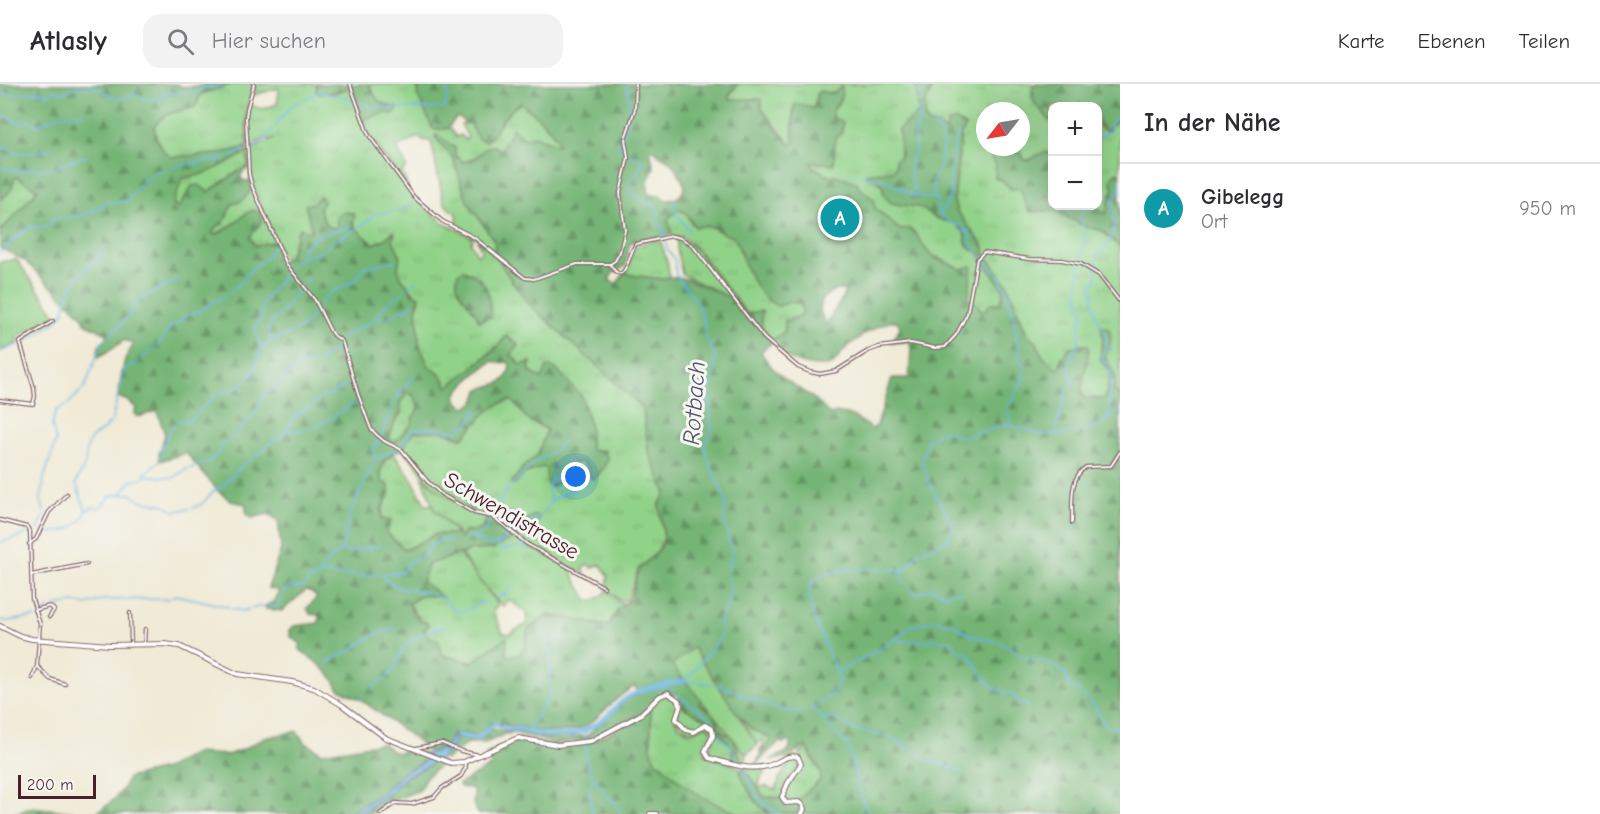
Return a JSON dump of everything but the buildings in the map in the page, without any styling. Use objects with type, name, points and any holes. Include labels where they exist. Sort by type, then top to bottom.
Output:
[{"type":"street","name":"Schwendistrasse","points":[[254,84],[246,118],[249,174],[252,186],[287,265],[315,300],[332,334],[342,341],[358,394],[372,429],[384,441],[402,450],[427,481],[441,494],[474,513],[493,517],[527,544],[604,586]]},
{"type":"street","points":[[350,84],[369,134],[411,194],[442,221],[475,238],[525,278],[534,279],[577,264],[610,264],[615,261],[620,252],[625,230],[620,193],[628,158],[625,139],[635,109],[636,84]]},
{"type":"street","points":[[610,264],[614,271],[624,272],[627,269],[630,252],[636,244],[666,237],[681,238],[692,245],[764,338],[798,367],[820,374],[836,371],[868,351],[879,347],[911,343],[935,348],[945,347],[956,335],[968,314],[976,261],[980,254],[988,251],[1033,260],[1062,260],[1081,264],[1099,275],[1120,302]]},
{"type":"street","points":[[0,400],[33,404],[34,388],[21,342],[53,321]]},
{"type":"street","points":[[1072,523],[1074,481],[1087,467],[1111,466],[1120,453]]},
{"type":"street","points":[[29,544],[36,539],[49,512],[67,494]]},
{"type":"street","points":[[0,520],[28,527],[30,532],[32,603],[40,624],[37,666],[32,678]]},
{"type":"street","points":[[30,575],[87,564]]},
{"type":"street","points":[[35,610],[48,606],[54,610],[49,617]]},
{"type":"street","points":[[130,613],[131,645]]},
{"type":"street","points":[[0,626],[22,637],[40,640],[110,645],[179,646],[237,674],[292,682],[314,688],[342,705],[386,738],[451,764],[464,762],[522,737],[558,745],[586,742],[640,715],[660,696],[668,693],[678,699],[680,706],[675,718],[686,730],[694,732],[705,725],[712,729],[714,736],[705,751],[710,758],[755,768],[769,766],[792,755],[798,757],[801,764],[782,797],[786,803],[802,804],[804,809],[802,814]]},
{"type":"street","points":[[144,645],[145,629]]},
{"type":"street","points":[[37,666],[50,679],[65,684]]},
{"type":"street","points":[[415,748],[446,744],[479,755]]},
{"type":"street","points":[[380,814],[394,803],[414,804],[434,797],[442,788],[461,776],[466,767],[464,762]]},
{"type":"street","points":[[650,814],[656,814]]},
{"type":"green space","points":[[0,84],[178,84],[186,87],[203,84],[233,84],[201,94],[195,107],[163,117],[154,126],[159,144],[171,157],[219,154],[247,147],[245,154],[222,166],[207,173],[182,178],[173,204],[179,207],[192,186],[199,185],[208,192],[247,168],[241,175],[242,180],[249,181],[252,190],[240,202],[232,204],[223,224],[217,226],[212,233],[214,235],[225,230],[253,210],[260,213],[262,221],[250,237],[255,246],[275,241],[278,254],[275,257],[279,263],[289,256],[300,228],[308,232],[312,230],[305,205],[313,203],[321,196],[324,201],[319,208],[326,225],[332,228],[337,227],[336,217],[342,212],[353,213],[354,227],[374,244],[385,239],[394,231],[393,240],[400,255],[398,268],[401,277],[413,294],[420,296],[417,306],[419,345],[429,366],[442,376],[448,387],[496,349],[506,336],[518,345],[511,355],[521,365],[531,362],[530,372],[542,379],[547,367],[555,368],[582,397],[590,427],[590,448],[592,451],[604,450],[608,460],[593,479],[589,469],[581,462],[575,462],[576,486],[573,488],[570,487],[568,476],[551,487],[547,485],[546,469],[543,467],[523,474],[515,485],[511,483],[525,465],[537,456],[547,430],[530,421],[511,400],[490,409],[463,438],[443,431],[414,432],[402,449],[383,462],[380,473],[382,482],[388,484],[389,491],[381,508],[382,520],[391,520],[386,532],[405,550],[436,534],[457,534],[461,540],[463,532],[479,530],[489,518],[494,528],[508,529],[515,536],[493,549],[472,550],[429,564],[422,581],[442,597],[422,595],[409,603],[413,614],[418,616],[420,621],[429,625],[424,630],[428,637],[438,640],[442,655],[473,661],[507,638],[506,656],[519,655],[524,649],[528,629],[548,615],[608,626],[618,609],[631,599],[638,570],[663,544],[659,505],[666,493],[648,450],[643,408],[531,306],[513,283],[494,253],[495,242],[467,201],[453,158],[435,137],[437,135],[455,148],[455,156],[464,162],[476,158],[487,147],[493,146],[501,150],[513,128],[525,139],[534,136],[557,145],[559,144],[556,138],[543,122],[521,103],[506,116],[486,142],[478,139],[469,123],[460,118],[456,118],[447,129],[433,129],[417,94],[419,92],[415,84],[738,84],[728,97],[729,99],[761,99],[762,109],[779,133],[791,145],[795,142],[793,137],[794,105],[813,107],[816,104],[817,93],[820,91],[833,94],[842,87],[841,97],[832,112],[832,117],[843,122],[842,133],[835,138],[834,163],[811,162],[814,168],[831,177],[834,175],[857,182],[859,187],[874,200],[875,208],[900,230],[908,228],[912,230],[927,251],[941,261],[961,269],[972,266],[968,300],[977,304],[984,311],[991,303],[1000,303],[1004,290],[978,253],[967,245],[961,228],[934,217],[920,208],[890,202],[886,198],[882,185],[875,179],[867,177],[866,174],[893,171],[896,167],[895,160],[900,157],[899,129],[919,113],[916,84],[934,84],[925,104],[925,119],[930,124],[937,125],[946,131],[947,124],[955,120],[966,127],[961,134],[954,201],[957,211],[984,247],[985,254],[1007,284],[1027,334],[1037,343],[1043,357],[1058,369],[1068,349],[1076,345],[1088,345],[1081,393],[1084,398],[1104,399],[1106,397],[1109,373],[1100,359],[1103,337],[1101,325],[1109,329],[1111,337],[1105,357],[1114,372],[1114,391],[1120,396],[1120,452],[1115,460],[1120,459],[1120,814],[769,814],[750,793],[743,779],[741,768],[753,780],[764,797],[781,798],[786,807],[798,804],[801,797],[820,780],[821,774],[810,752],[805,746],[785,757],[772,759],[787,752],[790,747],[790,741],[779,742],[755,765],[760,757],[760,749],[762,747],[763,752],[771,739],[752,729],[738,715],[707,693],[699,703],[712,713],[722,731],[732,736],[739,752],[741,760],[739,763],[733,761],[732,749],[728,742],[708,720],[684,708],[677,695],[666,691],[657,696],[640,714],[590,740],[554,743],[516,733],[505,734],[486,743],[468,743],[445,760],[441,758],[458,737],[479,741],[491,729],[522,731],[546,738],[587,736],[627,699],[639,694],[635,686],[589,724],[579,729],[547,732],[490,723],[478,737],[463,733],[452,737],[446,746],[434,752],[419,748],[422,745],[419,742],[360,699],[339,689],[331,676],[299,649],[301,644],[290,636],[290,630],[294,626],[319,623],[319,615],[310,614],[307,608],[317,597],[312,592],[306,590],[282,611],[266,609],[265,606],[273,602],[279,593],[277,590],[268,588],[281,549],[278,520],[268,514],[252,518],[246,514],[246,504],[231,501],[219,492],[186,453],[160,461],[159,454],[165,435],[157,411],[138,417],[134,414],[136,408],[128,401],[118,397],[125,359],[133,344],[125,340],[99,357],[97,356],[99,346],[107,334],[85,323],[82,316],[24,260],[0,248],[0,232],[38,190],[17,177],[14,178],[12,188],[0,199]],"holes":[[[655,150],[680,175],[685,187],[678,197],[665,200],[660,195],[652,195],[648,192],[648,181],[654,168],[650,151]],[[678,210],[685,212],[695,227],[712,227],[732,236],[751,278],[761,293],[778,306],[791,302],[800,303],[803,312],[800,316],[785,321],[784,332],[771,341],[762,324],[763,312],[745,314],[734,299],[687,279],[669,277],[663,279],[630,275],[625,272],[616,284],[609,280],[613,273],[625,266],[630,243],[672,235],[668,219]],[[834,290],[845,290],[826,325],[820,311],[822,299]],[[897,321],[900,327],[892,343],[909,341],[911,347],[909,378],[892,378],[877,425],[872,429],[846,414],[830,415],[815,400],[778,373],[761,352],[772,342],[784,355],[794,361],[808,365],[828,366],[833,364],[855,341],[885,323]],[[493,361],[508,362],[510,365],[509,372],[503,380],[479,390],[475,401],[464,407],[458,402],[456,396],[467,382]],[[409,393],[412,394],[418,406],[417,411],[412,418],[413,422],[395,442],[389,438],[395,421],[401,413],[400,402]]]},
{"type":"green space","points":[[233,84],[254,84],[246,110],[247,147],[219,154],[170,157],[159,144],[154,126],[163,117],[195,107],[201,94]]},
{"type":"green space","points":[[255,84],[317,84],[316,86],[334,93],[351,88],[369,136],[413,197],[444,223],[473,238],[471,243],[477,254],[480,254],[481,250],[477,240],[497,257],[513,283],[643,408],[648,450],[666,493],[660,516],[664,538],[657,552],[638,570],[628,600],[620,600],[607,589],[608,575],[600,564],[592,568],[588,564],[583,568],[585,574],[535,549],[516,535],[540,516],[533,516],[509,529],[493,516],[473,511],[440,493],[402,449],[414,432],[443,431],[463,438],[490,409],[511,400],[530,421],[547,430],[537,456],[525,465],[512,483],[515,485],[523,474],[544,467],[552,487],[568,476],[570,480],[575,463],[578,461],[586,465],[590,478],[593,479],[608,460],[598,450],[592,451],[590,448],[590,427],[582,397],[553,385],[533,373],[529,369],[531,362],[521,365],[511,355],[518,345],[503,341],[448,387],[442,376],[429,366],[419,345],[417,306],[420,300],[401,277],[398,268],[400,255],[393,240],[395,233],[392,232],[385,239],[374,244],[356,228],[353,213],[342,212],[337,227],[332,228],[326,225],[319,208],[323,201],[320,196],[312,230],[308,232],[300,228],[288,257],[284,260],[250,179],[248,151],[274,139],[265,139],[248,146],[247,118],[249,105],[263,109],[277,104],[279,92],[278,88],[255,95]]},
{"type":"green space","points":[[317,84],[369,84],[379,101],[398,109],[393,114],[386,113],[363,119],[352,88],[319,94],[316,91]]},
{"type":"green space","points":[[369,84],[415,84],[436,130],[449,127],[456,137],[461,135],[465,140],[468,137],[461,124],[468,123],[486,142],[506,116],[521,103],[552,132],[559,144],[557,145],[534,136],[525,139],[513,128],[501,150],[493,146],[464,162],[455,155],[455,148],[437,135],[435,136],[453,158],[467,201],[495,242],[494,253],[475,237],[458,227],[457,214],[447,207],[443,200],[431,141],[421,140],[418,137],[397,148],[407,167],[402,172],[408,187],[370,136],[363,119],[386,113],[393,114],[398,109],[379,101]]},
{"type":"green space","points":[[738,84],[916,84],[919,113],[899,129],[900,151],[896,167],[893,172],[872,173],[882,185],[884,196],[920,207],[936,218],[955,223],[965,233],[967,245],[978,253],[1004,290],[1000,303],[984,311],[968,300],[961,269],[930,254],[920,242],[900,230],[875,208],[874,200],[847,178],[834,175],[831,177],[814,168],[811,162],[834,163],[835,120],[832,112],[839,102],[841,87],[833,94],[820,91],[813,107],[797,104],[793,109],[795,142],[791,145],[762,109],[762,104],[727,97]]},
{"type":"green space","points":[[934,84],[1034,84],[1033,100],[1048,119],[1048,153],[1044,152],[1027,161],[1022,156],[1030,156],[1030,102],[976,102],[976,156],[992,156],[996,165],[995,174],[1011,189],[1020,188],[1031,212],[1054,210],[1086,227],[1101,230],[1120,247],[1120,396],[1114,391],[1114,372],[1104,357],[1110,348],[1101,325],[1103,337],[1100,359],[1110,378],[1104,399],[1083,398],[1082,383],[1061,357],[1060,368],[1057,369],[1043,357],[1037,343],[1027,334],[1007,284],[985,254],[984,247],[957,211],[954,201],[961,134],[941,130],[937,125],[930,124],[925,119],[925,104]]},
{"type":"green space","points":[[1034,84],[1120,84],[1120,118],[1106,132],[1102,128],[1102,102],[1048,102],[1048,119],[1033,100]]},
{"type":"green space","points":[[1120,118],[1120,173],[1115,173],[1114,190],[1106,215],[1100,210],[1102,130],[1108,131]]},
{"type":"green space","points":[[247,152],[248,168],[236,173],[208,192],[203,188],[183,200],[179,207],[173,204],[182,178],[192,177]]},
{"type":"green space","points":[[1044,152],[1048,153],[1048,210],[1054,210],[1031,212],[1028,210],[1020,188],[1011,189],[1002,180],[995,179],[996,165],[991,156],[1022,156],[1027,161]]},
{"type":"green space","points":[[1120,173],[1118,203],[1120,202],[1120,247],[1101,230],[1086,227],[1054,210],[1101,210],[1106,214],[1111,192],[1114,190],[1111,179]]},
{"type":"green space","points":[[17,177],[38,189],[0,232],[0,199],[8,193],[14,178]]},
{"type":"green space","points":[[251,191],[275,241],[255,246],[249,236],[246,213],[239,222],[214,235],[212,233],[217,226],[223,224],[232,204],[240,202]]},
{"type":"green space","points":[[678,210],[685,212],[692,224],[706,225],[732,235],[736,239],[742,258],[778,306],[791,302],[800,303],[803,312],[800,316],[785,321],[784,332],[771,341],[762,327],[761,311],[747,314],[697,249],[682,237],[672,235],[668,219]]},
{"type":"green space","points":[[677,238],[693,247],[730,293],[730,298],[682,274]]},
{"type":"green space","points":[[660,239],[669,277],[664,279],[630,275],[625,272],[634,247]]},
{"type":"green space","points":[[16,259],[56,315],[37,329],[36,327],[16,338],[20,342],[0,350],[0,262]]},
{"type":"green space","points":[[464,270],[483,282],[490,301],[491,317],[479,321],[460,293],[457,287],[458,273]]},
{"type":"green space","points":[[409,393],[417,401],[419,410],[402,437],[395,443],[389,438],[395,421],[401,413],[400,402]]},
{"type":"green space","points":[[393,453],[412,479],[426,506],[430,504],[457,534],[436,534],[405,550],[386,532],[391,520],[382,521],[382,511],[389,489],[388,484],[382,483],[381,470]]},
{"type":"green space","points":[[422,476],[439,491],[472,512],[498,522],[504,530],[494,528],[487,519],[483,528],[461,540],[434,509]]},
{"type":"green space","points":[[533,516],[540,516],[537,524],[531,529],[516,535],[509,529]]},
{"type":"green space","points":[[515,536],[530,547],[571,568],[588,601],[599,598],[607,590],[619,602],[626,604],[618,609],[608,626],[548,615],[528,629],[524,649],[519,655],[506,656],[506,638],[473,661],[442,655],[425,632],[426,622],[420,621],[409,603],[422,595],[442,597],[422,581],[429,564],[459,554],[478,578],[461,554],[472,550],[493,549]],"holes":[[[481,582],[503,606],[509,600],[526,612],[527,624],[509,634],[503,633],[493,611],[497,603]]]},
{"type":"green space","points":[[693,648],[758,745],[746,754],[672,665]]},
{"type":"green space","points":[[707,693],[738,715],[752,729],[771,739],[763,752],[763,739],[745,754],[747,758],[742,762],[736,745],[717,727],[712,713],[699,703]]},
{"type":"green space","points":[[668,695],[677,701],[678,707],[674,718],[679,726],[690,733],[705,726],[711,729],[712,738],[704,747],[705,755],[741,768],[740,772],[754,799],[769,814],[741,814],[718,807],[686,787],[656,762],[651,743],[650,709],[660,698]]},
{"type":"green space","points":[[681,705],[708,720],[732,748],[735,763],[711,757],[706,753],[714,738],[714,730],[705,724],[696,730],[688,730],[677,720]]},
{"type":"green space","points":[[650,709],[651,743],[656,762],[659,762],[697,794],[742,814],[478,814],[473,803],[472,788],[460,787],[459,784],[490,766],[493,760],[486,755],[487,753],[520,739],[562,745],[584,743],[607,734]]},
{"type":"green space","points":[[297,731],[304,742],[322,753],[382,743],[392,751],[399,753],[406,748],[426,754],[428,759],[404,772],[383,792],[349,814],[94,814],[115,799],[128,778],[168,768],[195,753],[227,755],[264,738]]},
{"type":"green space","points":[[806,747],[821,774],[820,780],[799,800],[788,802],[783,797],[799,771],[801,760],[799,754]]},
{"type":"green space","points":[[795,756],[800,762],[799,767],[786,783],[781,798],[764,797],[743,768],[764,768],[765,774],[761,776],[759,787],[765,786],[776,790],[780,777],[789,766],[786,759]]},
{"type":"green space","points":[[436,759],[443,763],[425,778],[420,790],[399,798],[370,814],[359,814],[390,792],[404,778]]},
{"type":"green space","points":[[33,807],[88,814],[13,814]]},
{"type":"water","points":[[463,733],[464,737],[456,738],[451,749],[441,758],[407,776],[390,792],[359,814],[349,814],[383,792],[404,772],[423,763],[428,757],[426,754],[440,750],[455,734]]},
{"type":"waterway","points":[[0,94],[42,92],[49,95],[54,90],[62,93],[75,87],[83,88],[91,85],[118,99],[135,95],[147,99],[159,99],[165,93],[200,92],[202,88],[209,86],[216,88],[225,84]]},
{"type":"waterway","points":[[374,107],[444,109],[447,90],[453,84]]},
{"type":"waterway","name":"Rotbach","points":[[626,84],[629,109],[619,145],[624,154],[640,158],[643,163],[628,189],[631,194],[656,207],[657,218],[664,231],[667,249],[675,260],[676,275],[696,300],[705,324],[705,335],[715,355],[713,385],[708,390],[712,430],[705,444],[707,458],[726,500],[724,522],[732,552],[728,576],[731,594],[720,619],[721,637],[684,681]]},
{"type":"waterway","points":[[919,103],[921,90]]},
{"type":"waterway","points":[[305,99],[319,92],[354,100]]},
{"type":"waterway","points":[[250,148],[263,142],[291,106],[301,101]]},
{"type":"waterway","points":[[359,102],[372,107]]},
{"type":"waterway","points":[[916,196],[911,177],[911,160],[915,152],[915,136],[921,109]]},
{"type":"waterway","points":[[0,113],[20,123],[28,121],[37,125],[60,115],[84,113]]},
{"type":"waterway","points":[[1102,135],[1111,130],[1110,123],[1120,116]]},
{"type":"waterway","points":[[934,123],[942,138],[943,146],[939,168],[933,180],[934,198]]},
{"type":"waterway","points":[[941,213],[950,196],[952,154],[959,133]]},
{"type":"waterway","points":[[0,146],[21,153],[51,148]]},
{"type":"waterway","points":[[0,252],[30,227],[45,227],[54,219],[85,215],[104,203],[126,202],[146,178],[165,169],[205,161],[219,161],[245,150]]},
{"type":"waterway","points":[[0,168],[39,171],[42,168],[53,168],[87,157]]},
{"type":"waterway","points":[[847,173],[886,180],[915,196],[938,199],[938,209],[944,219],[961,226],[966,233],[968,230],[971,236],[969,243],[990,267],[1003,277],[1000,281],[1010,301],[1020,351],[1019,359],[1024,367],[1023,381],[1008,406],[1010,423]]},
{"type":"waterway","points":[[1096,272],[1097,256],[1109,242],[1114,231],[1113,199],[1119,193],[1120,180]]},
{"type":"waterway","points":[[673,201],[676,204],[676,214],[690,231]]},
{"type":"waterway","points":[[336,240],[363,225],[375,214],[395,211],[414,202]]},
{"type":"waterway","points":[[1080,262],[1086,233],[1081,220],[1083,210]]},
{"type":"waterway","points":[[301,258],[303,248],[310,241],[349,226]]},
{"type":"waterway","points":[[325,249],[332,242]]},
{"type":"waterway","points":[[112,420],[124,370],[137,363],[160,343],[171,326],[232,291],[250,270],[267,257],[273,246]]},
{"type":"waterway","points":[[23,343],[54,323],[63,314],[70,290],[77,278],[106,248]]},
{"type":"waterway","points":[[291,266],[301,258],[322,252]]},
{"type":"waterway","points":[[387,261],[395,261]]},
{"type":"waterway","points":[[321,304],[331,292],[352,283],[362,268],[384,263]]},
{"type":"waterway","points":[[1055,434],[1066,392],[1074,383],[1069,366],[1079,340],[1078,327],[1083,316],[1078,293],[1080,265]]},
{"type":"waterway","points":[[161,459],[161,449],[172,426],[179,421],[189,421],[217,394],[239,387],[253,374],[261,350],[255,327],[262,313],[264,299],[287,270]]},
{"type":"waterway","points":[[1096,274],[1096,282],[1092,284],[1095,311],[1104,331],[1105,343],[1112,349],[1103,350],[1101,357],[1110,370],[1112,379],[1108,394],[1111,402],[1107,418]]},
{"type":"waterway","points":[[68,404],[85,387],[102,342],[121,325],[141,299],[179,279]]},
{"type":"waterway","points":[[304,283],[308,279]]},
{"type":"waterway","points":[[406,289],[417,280]]},
{"type":"waterway","points":[[270,342],[269,329],[273,321],[301,287]]},
{"type":"waterway","points":[[377,318],[383,307],[403,292]]},
{"type":"waterway","points":[[342,338],[377,318],[389,318],[400,310],[407,309],[412,303]]},
{"type":"waterway","points":[[262,349],[270,342],[303,327],[318,309]]},
{"type":"waterway","points":[[145,475],[173,478],[187,469],[209,462],[219,453],[222,445],[254,416],[264,396],[299,364],[317,363],[335,350],[339,342]]},
{"type":"waterway","points":[[0,352],[19,344]]},
{"type":"waterway","points":[[382,436],[386,420],[390,417],[396,400],[415,376]]},
{"type":"waterway","points":[[193,508],[202,504],[216,489],[220,489],[243,465],[262,452],[273,440],[281,438],[295,416],[322,397],[348,385]]},
{"type":"waterway","points":[[288,431],[315,426],[356,402]]},
{"type":"waterway","points":[[38,530],[45,514],[41,501],[44,478],[56,441],[52,425],[56,411],[65,406]]},
{"type":"waterway","points":[[401,447],[411,431],[425,428],[457,431],[476,415],[476,408]]},
{"type":"waterway","points":[[683,681],[724,687],[773,708],[786,711],[811,709],[823,702],[833,692],[839,680],[810,603],[813,582],[823,575],[843,570],[905,570],[918,553],[948,539],[953,529],[924,468],[923,457],[927,440],[943,431],[950,431],[960,437],[1006,424],[1041,434],[1055,435],[1094,429],[1120,411]]},
{"type":"waterway","points":[[86,510],[76,484],[84,467],[89,442],[110,423]]},
{"type":"waterway","points":[[376,458],[373,449],[379,440]]},
{"type":"waterway","points":[[513,484],[535,462],[553,452],[564,441]]},
{"type":"waterway","points":[[320,575],[326,563],[342,548],[349,516],[376,459],[397,449]]},
{"type":"waterway","points":[[101,507],[110,496],[121,494],[131,481],[143,479],[146,472],[158,462]]},
{"type":"waterway","points":[[544,511],[551,501],[548,490],[551,480],[560,478],[567,470]]},
{"type":"waterway","points":[[552,501],[582,484]]},
{"type":"waterway","points":[[492,514],[510,486]]},
{"type":"waterway","points":[[121,494],[131,494],[139,500],[165,505],[174,511],[189,509]]},
{"type":"waterway","points":[[87,510],[93,507],[98,508]]},
{"type":"waterway","points":[[42,530],[51,532],[67,530],[77,524],[86,511]]},
{"type":"waterway","points":[[513,531],[523,523],[538,519],[541,515]]},
{"type":"waterway","points":[[476,540],[478,534],[485,532],[489,518]]},
{"type":"waterway","points":[[0,542],[23,536],[28,532]]},
{"type":"waterway","points":[[465,537],[496,545],[500,544],[509,533]]},
{"type":"waterway","points":[[232,609],[243,611],[258,607],[278,606],[284,591],[288,588],[302,587],[309,580],[327,573],[356,576],[403,572],[407,562],[426,555],[430,545],[442,540],[452,541]]},
{"type":"waterway","points":[[342,550],[347,552],[382,545]]},
{"type":"waterway","points":[[497,545],[502,549],[523,547],[529,549]]},
{"type":"waterway","points":[[901,570],[904,584]]},
{"type":"waterway","points":[[384,575],[385,581],[404,590],[410,588],[437,595],[445,600]]},
{"type":"waterway","points":[[497,597],[506,594],[513,585]]},
{"type":"waterway","points":[[908,588],[916,594],[931,588],[947,595],[961,592]]},
{"type":"waterway","points":[[172,597],[176,595],[229,607]]},
{"type":"waterway","points":[[54,606],[75,603],[87,605],[102,600],[169,599]]},
{"type":"waterway","points":[[447,602],[454,610],[461,612],[485,602]]},
{"type":"waterway","points":[[40,616],[49,608]]},
{"type":"waterway","points":[[0,620],[35,617]]},
{"type":"waterway","points":[[838,672],[887,645],[911,626],[936,620],[954,625],[972,636],[1001,643],[1023,657],[1047,662],[1065,673],[1070,686],[1080,692]]},
{"type":"waterway","points":[[371,688],[394,670],[408,643],[426,633],[445,627]]},
{"type":"waterway","points":[[326,663],[374,635],[396,628]]},
{"type":"waterway","points":[[528,732],[550,692],[552,667],[547,635]]},
{"type":"waterway","points":[[894,640],[950,641],[960,651],[969,655],[992,686],[1011,694],[1018,702],[1026,704],[1029,708]]},
{"type":"waterway","points":[[458,735],[477,739],[496,724],[505,728],[544,735],[575,734],[595,725],[632,695],[653,687],[683,681]]},
{"type":"waterway","points":[[664,685],[710,718],[719,736],[731,746],[738,763]]},
{"type":"waterway","points":[[1083,694],[1095,707],[1106,726],[1120,729]]},
{"type":"waterway","points":[[813,709],[847,745],[851,753],[856,781],[868,814]]},
{"type":"waterway","points":[[821,718],[833,718],[840,722]]},
{"type":"waterway","points":[[843,724],[857,730],[889,737],[927,760],[963,772]]},
{"type":"waterway","points":[[585,732],[587,764],[593,778],[589,788],[593,814]]},
{"type":"waterway","points":[[742,769],[760,800],[780,814]]},
{"type":"waterway","points":[[593,778],[617,804],[621,814]]},
{"type":"place","name":"Gibelegg","points":[[840,218]]}]
